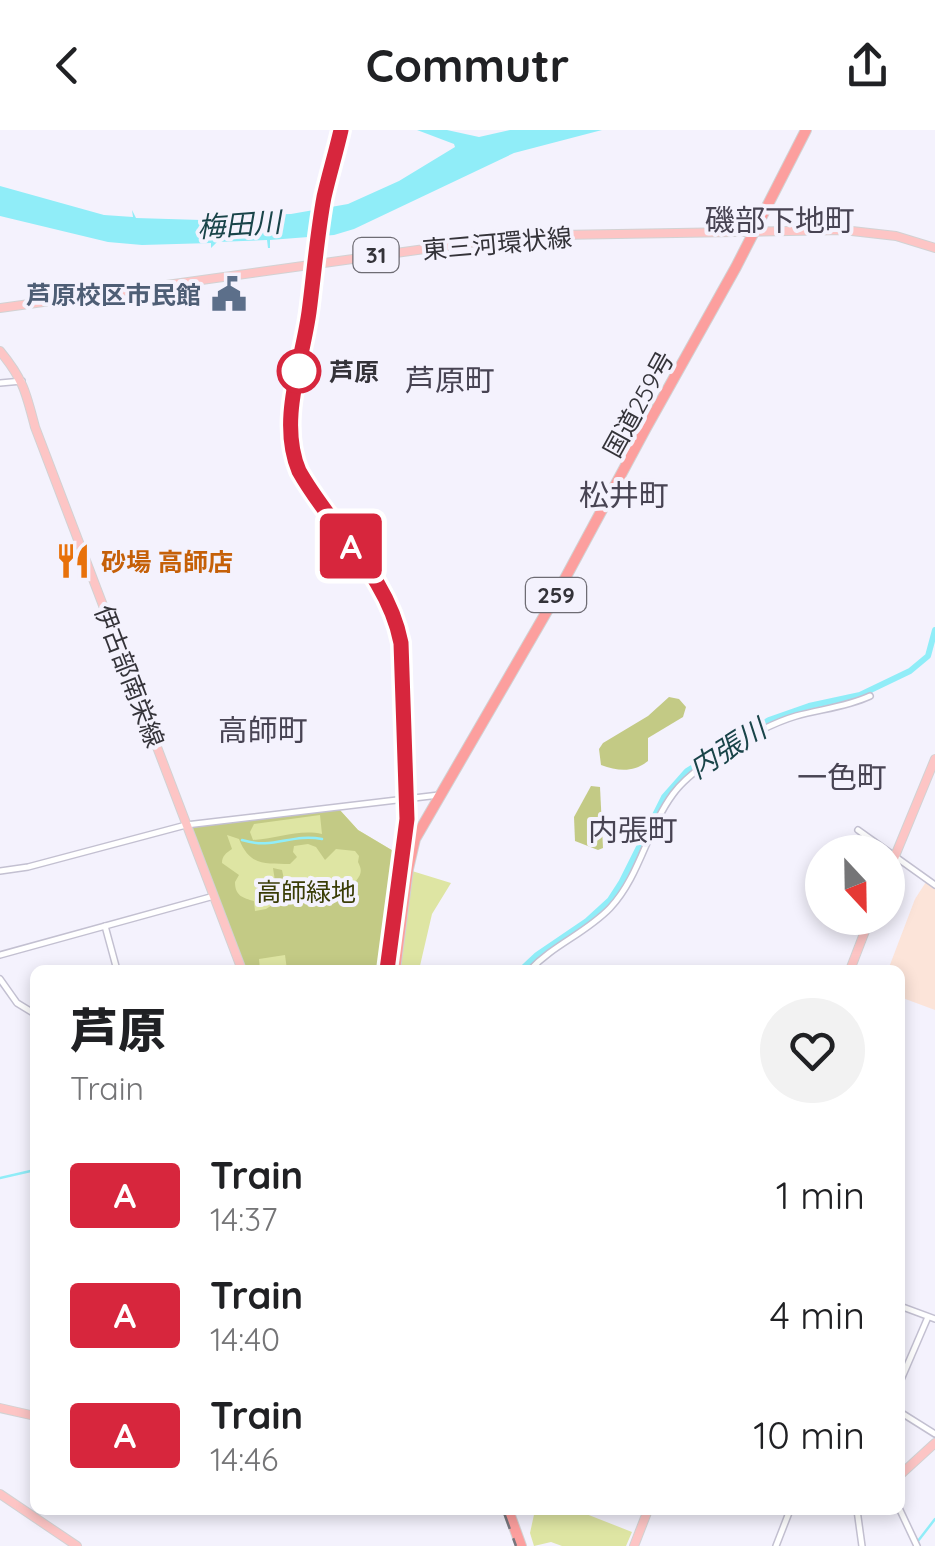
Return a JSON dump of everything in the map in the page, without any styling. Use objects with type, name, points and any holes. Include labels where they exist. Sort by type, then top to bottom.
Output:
[{"type":"highway","name":"国道259号","points":[[396,965],[415,839],[554,599],[806,130]]},
{"type":"highway","points":[[510,1515],[521,1546]]},
{"type":"main road","name":"東三河環状線","points":[[0,308],[504,238],[843,230],[896,236],[935,248]]},
{"type":"main road","points":[[0,351],[22,381]]},
{"type":"main road","name":"伊古部南栄線","points":[[22,381],[35,427],[240,965]]},
{"type":"main road","points":[[903,835],[935,759]]},
{"type":"main road","points":[[852,965],[863,935]]},
{"type":"main road","points":[[0,1408],[30,1415]]},
{"type":"main road","points":[[905,1471],[935,1444]]},
{"type":"main road","points":[[0,1494],[30,1514]]},
{"type":"main road","points":[[32,1515],[78,1546]]},
{"type":"main road","points":[[634,1546],[646,1515]]},
{"type":"street","points":[[0,383],[22,381]]},
{"type":"street","points":[[535,965],[588,928],[618,899],[666,804],[689,776],[770,727],[870,696]]},
{"type":"street","points":[[0,871],[186,825],[440,795]]},
{"type":"street","points":[[858,830],[865,835]]},
{"type":"street","points":[[905,864],[935,885]]},
{"type":"street","points":[[0,955],[214,896]]},
{"type":"street","points":[[105,926],[116,965]]},
{"type":"street","points":[[0,979],[13,998],[30,1010]]},
{"type":"street","points":[[905,1308],[932,1318],[905,1372]]},
{"type":"street","points":[[905,1415],[935,1434]]},
{"type":"street","points":[[776,1546],[788,1515]]},
{"type":"street","points":[[858,1515],[862,1546]]},
{"type":"street","points":[[902,1515],[917,1546]]},
{"type":"shaded area","points":[[926,882],[935,888],[935,1010],[905,999],[905,965],[890,965],[901,935],[905,935],[905,925]]},
{"type":"green space","points":[[669,697],[679,699],[686,707],[683,717],[648,738],[648,761],[625,770],[601,765],[599,749],[603,743],[648,716]]},
{"type":"green space","points":[[591,786],[600,787],[603,848],[598,850],[575,841],[574,817]]},
{"type":"green space","name":"高師緑地","points":[[338,808],[358,830],[400,855],[398,870],[451,883],[432,914],[420,965],[242,965],[193,826]]},
{"type":"green space","name":"高師緑地","points":[[338,808],[358,830],[400,855],[387,965],[286,965],[285,955],[259,959],[260,965],[242,965],[189,828]],"holes":[[[320,815],[322,834],[253,840],[250,832],[254,824]],[[227,835],[239,839],[248,855],[266,863],[290,864],[297,857],[294,846],[308,844],[316,847],[325,860],[336,849],[355,851],[360,874],[356,881],[346,883],[347,894],[302,897],[286,889],[282,870],[273,868],[278,901],[255,911],[254,901],[236,890],[239,875],[222,863],[232,849]]]},
{"type":"green space","points":[[534,1515],[589,1515],[632,1532],[626,1546],[562,1546],[551,1542],[534,1546],[530,1533]]},
{"type":"water","name":"梅田川","points":[[417,130],[447,130],[479,137],[510,130],[602,130],[514,153],[354,229],[334,235],[270,240],[270,248],[267,240],[217,242],[211,248],[211,243],[108,242],[0,216],[0,186],[104,215],[133,217],[132,210],[136,218],[201,220],[254,215],[256,211],[257,215],[291,214],[348,204],[399,181],[455,147]]},
{"type":"waterway","name":"内張川","points":[[526,965],[610,900],[664,797],[687,771],[769,720],[860,695],[910,671],[928,656],[935,630]]},
{"type":"waterway","points":[[242,840],[264,843],[322,839]]},
{"type":"waterway","name":"内張川","points":[[0,1178],[30,1171]]},
{"type":"waterway","points":[[918,1541],[935,1519]]},
{"type":"railway","points":[[341,130],[324,198],[290,434],[294,458],[305,481],[381,586],[399,633],[407,819],[388,965]]},
{"type":"railway","points":[[505,1515],[516,1546]]},
{"type":"train","name":"A","points":[[341,130],[324,198],[290,434],[299,471],[381,586],[401,643],[407,819],[388,965]]},
{"type":"place","name":"芦原校区市民館","points":[[229,294]]},
{"type":"place","name":"芦原","points":[[299,371]]},
{"type":"place","name":"砂場 高師店","points":[[73,561]]},
{"type":"district","name":"磯部下地町","points":[[780,220]]},
{"type":"district","name":"芦原町","points":[[450,380]]},
{"type":"district","name":"松井町","points":[[624,495]]},
{"type":"district","name":"高師町","points":[[263,730]]},
{"type":"district","name":"一色町","points":[[842,777]]},
{"type":"district","name":"内張町","points":[[633,830]]}]
